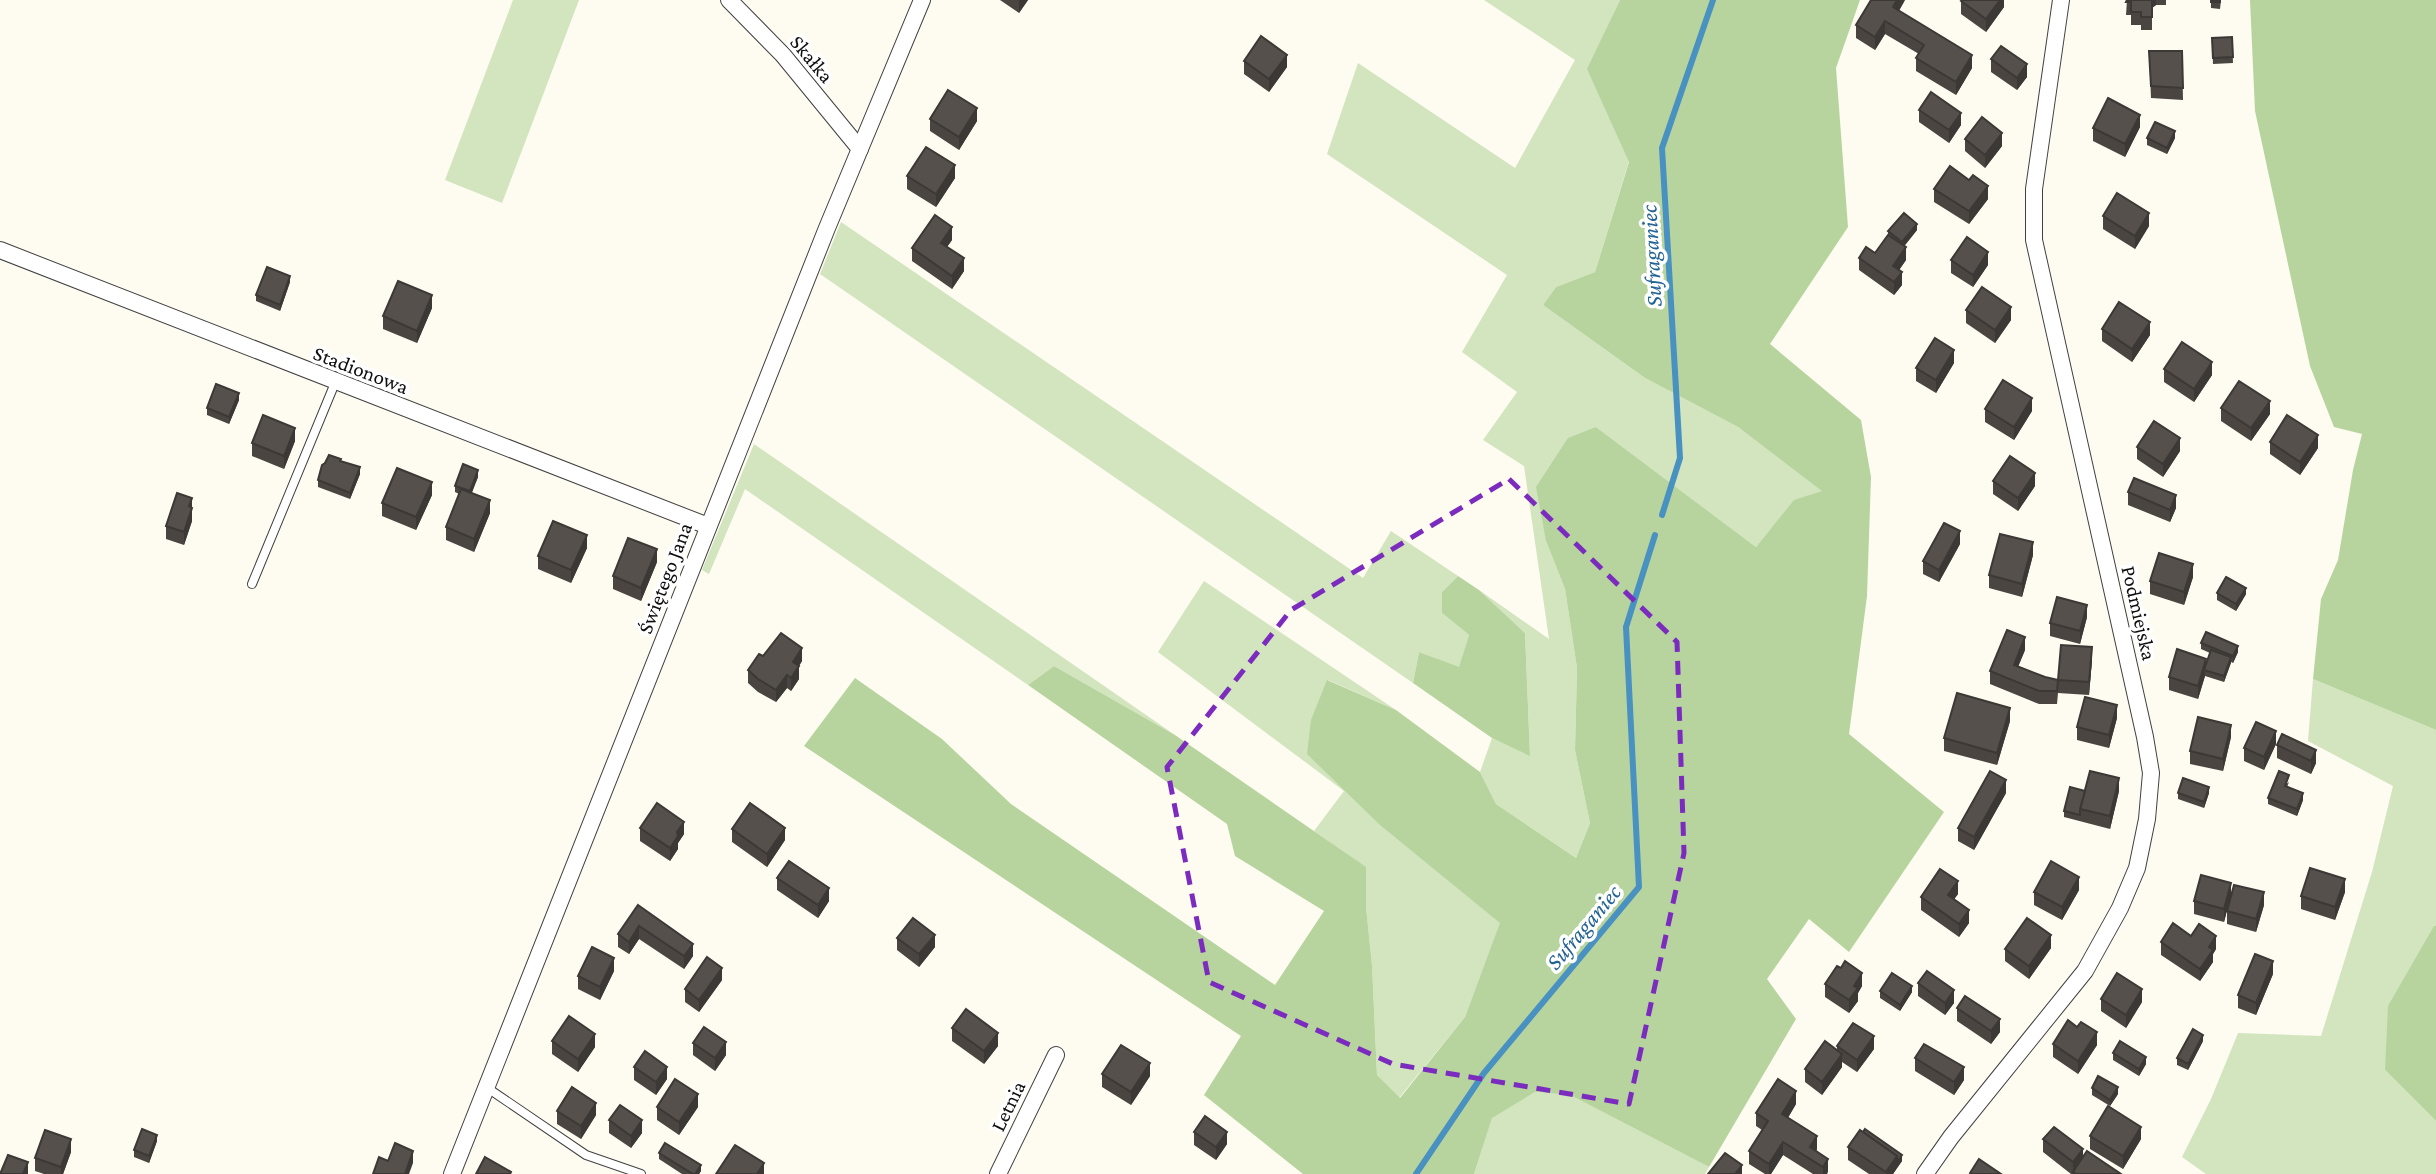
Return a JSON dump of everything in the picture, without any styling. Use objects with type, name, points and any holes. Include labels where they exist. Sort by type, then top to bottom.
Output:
[{"type":"street","name":"Skałka","points":[[729,0],[783,55],[860,149]]},
{"type":"street","name":"Świętego Jana","points":[[452,1174],[708,526],[922,0]]},
{"type":"street","name":"Podmiejska","points":[[1925,1174],[1951,1137],[2085,971],[2120,908],[2137,868],[2147,819],[2151,773],[2146,737],[2034,240],[2034,189],[2061,0]]},
{"type":"street","name":"Stadionowa","points":[[0,250],[335,383],[708,526]]},
{"type":"street","name":"Letnia","points":[[998,1174],[1056,1055]]},
{"type":"lane","points":[[252,584],[335,383]]},
{"type":"lane","points":[[486,1087],[586,1155],[641,1174]]},
{"type":"highlighted area","points":[[1509,479],[1677,642],[1684,853],[1629,1104],[1393,1064],[1209,982],[1167,767],[1291,610]]},
{"type":"green space","points":[[513,0],[579,0],[502,203],[445,180]]},
{"type":"green space","points":[[1484,0],[1620,0],[1588,69],[1629,161],[1595,272],[1556,287],[1543,305],[1645,378],[1738,427],[1823,491],[1794,501],[1756,547],[1596,427],[1546,541],[1565,589],[1577,668],[1575,750],[1590,823],[1576,858],[1496,804],[1480,772],[1492,738],[1530,755],[1525,633],[1479,590],[1549,639],[1524,466],[1483,440],[1517,392],[1462,352],[1507,275],[1327,154],[1358,63],[1515,168],[1575,60]]},
{"type":"green space","points":[[1620,0],[1860,0],[1836,68],[1848,227],[1770,344],[1861,420],[1871,477],[1867,596],[1849,734],[1944,812],[1849,952],[1809,919],[1767,979],[1796,1019],[1709,1167],[1570,1095],[1535,1092],[1492,1118],[1474,1174],[1303,1174],[1204,1095],[1241,1036],[804,746],[855,678],[942,739],[1011,804],[1275,985],[1324,911],[1235,856],[1227,824],[1028,685],[1054,666],[1175,735],[1366,867],[1366,907],[1372,965],[1377,1075],[1400,1098],[1465,1017],[1500,923],[1381,826],[1307,754],[1311,720],[1327,680],[1396,710],[1480,772],[1496,804],[1576,858],[1590,823],[1575,750],[1577,668],[1565,589],[1546,541],[1536,487],[1568,438],[1596,427],[1756,547],[1794,500],[1822,491],[1738,427],[1645,378],[1543,305],[1556,287],[1595,272],[1629,162],[1587,69]]},
{"type":"green space","points":[[2250,0],[2436,0],[2436,730],[2313,679],[2321,599],[2338,560],[2353,470],[2362,434],[2334,427],[2310,366],[2255,111]]},
{"type":"green space","points":[[841,222],[1363,578],[1391,531],[1458,576],[1442,592],[1442,613],[1469,635],[1459,668],[1419,652],[1413,683],[820,274]]},
{"type":"green space","points":[[754,444],[1175,735],[1054,666],[1028,685],[745,489],[709,574],[702,570]]},
{"type":"green space","points":[[1458,576],[1479,590],[1525,633],[1530,756],[1492,738],[1413,683],[1419,652],[1459,667],[1469,635],[1442,613],[1442,592]]},
{"type":"green space","points":[[1204,581],[1396,710],[1328,680],[1381,826],[1501,923],[1465,1017],[1399,1098],[1377,1075],[1366,868],[1314,831],[1344,791],[1158,652]]},
{"type":"green space","points":[[2313,679],[2436,730],[2436,926],[2385,1070],[2436,1121],[2436,1174],[2206,1174],[2182,1157],[2211,1099],[2238,1033],[2321,1036],[2372,872],[2393,786],[2308,741]]},
{"type":"green space","points":[[2434,926],[2436,1121],[2385,1070],[2388,1006]]},
{"type":"green space","points":[[1535,1092],[1570,1095],[1709,1167],[1705,1174],[1474,1174],[1492,1117]]},
{"type":"building","points":[[1871,0],[1897,0],[1893,7],[1972,55],[1956,82],[1916,58],[1924,45],[1885,21],[1875,37],[1856,25]]},
{"type":"building","points":[[1962,0],[2000,0],[1986,19]]},
{"type":"building","points":[[2152,0],[2152,17],[2141,17],[2141,12],[2131,12],[2131,2],[2126,2]]},
{"type":"building","points":[[1261,36],[1287,55],[1269,79],[1244,61]]},
{"type":"building","points":[[2232,37],[2233,57],[2213,58],[2212,38]]},
{"type":"building","points":[[2001,46],[2027,64],[2017,78],[1991,59]]},
{"type":"building","points":[[2149,51],[2182,51],[2183,88],[2151,86]]},
{"type":"building","points":[[948,90],[977,108],[959,137],[930,119]]},
{"type":"building","points":[[1931,92],[1961,113],[1949,130],[1919,110]]},
{"type":"building","points":[[2108,98],[2140,115],[2125,144],[2093,128]]},
{"type":"building","points":[[1982,117],[2002,133],[1985,155],[1965,139]]},
{"type":"building","points":[[2155,122],[2175,131],[2167,148],[2147,138]]},
{"type":"building","points":[[926,147],[955,165],[936,194],[907,176]]},
{"type":"building","points":[[1950,166],[1969,180],[1973,175],[1988,186],[1969,211],[1934,189]]},
{"type":"building","points":[[2117,193],[2149,213],[2135,236],[2103,216]]},
{"type":"building","points":[[1904,213],[1917,224],[1902,242],[1888,231]]},
{"type":"building","points":[[935,215],[952,227],[941,243],[964,258],[952,276],[912,248]]},
{"type":"building","points":[[1888,235],[1906,247],[1893,266],[1902,272],[1894,282],[1859,258],[1866,247],[1875,253]]},
{"type":"building","points":[[1967,237],[1988,252],[1973,275],[1951,260]]},
{"type":"building","points":[[267,267],[290,276],[280,305],[256,295]]},
{"type":"building","points":[[398,281],[432,295],[417,331],[383,316]]},
{"type":"building","points":[[1982,287],[2011,307],[1995,330],[1966,310]]},
{"type":"building","points":[[2119,302],[2150,322],[2132,349],[2102,329]]},
{"type":"building","points":[[1935,338],[1954,350],[1936,380],[1916,368]]},
{"type":"building","points":[[2182,342],[2212,362],[2194,389],[2164,369]]},
{"type":"building","points":[[2003,380],[2032,398],[2014,427],[1985,409]]},
{"type":"building","points":[[2239,381],[2270,401],[2251,428],[2221,408]]},
{"type":"building","points":[[216,384],[239,393],[229,417],[207,408]]},
{"type":"building","points":[[263,415],[295,428],[284,456],[252,443]]},
{"type":"building","points":[[2287,415],[2318,435],[2300,462],[2270,442]]},
{"type":"building","points":[[2154,421],[2180,438],[2163,464],[2137,447]]},
{"type":"building","points":[[329,455],[360,467],[350,493],[318,480],[322,465]]},
{"type":"building","points":[[2010,456],[2035,473],[2018,498],[1993,481]]},
{"type":"building","points":[[463,464],[478,470],[470,491],[455,486]]},
{"type":"building","points":[[397,468],[432,482],[416,517],[382,503]]},
{"type":"building","points":[[2134,478],[2176,495],[2170,510],[2128,492]]},
{"type":"building","points":[[461,489],[490,500],[474,539],[446,527]]},
{"type":"building","points":[[177,493],[192,498],[189,506],[192,508],[184,532],[166,526]]},
{"type":"building","points":[[553,521],[587,535],[571,570],[538,556]]},
{"type":"building","points":[[1944,523],[1960,531],[1939,570],[1923,561]]},
{"type":"building","points":[[2000,534],[2033,542],[2022,584],[1989,575]]},
{"type":"building","points":[[628,538],[657,549],[641,588],[613,576]]},
{"type":"building","points":[[2159,553],[2193,564],[2184,592],[2150,581]]},
{"type":"building","points":[[2226,577],[2246,588],[2236,604],[2217,593]]},
{"type":"building","points":[[2057,597],[2087,605],[2080,631],[2050,623]]},
{"type":"building","points":[[2007,630],[2025,637],[2014,665],[2058,680],[2057,691],[2039,691],[1990,671]]},
{"type":"building","points":[[2206,632],[2238,646],[2233,656],[2201,643]]},
{"type":"building","points":[[781,633],[802,648],[793,662],[799,666],[791,678],[787,675],[776,690],[748,670],[759,654],[763,656]]},
{"type":"building","points":[[2061,645],[2092,647],[2089,682],[2058,680]]},
{"type":"building","points":[[2177,649],[2206,659],[2198,686],[2169,677]]},
{"type":"building","points":[[2211,650],[2231,657],[2224,676],[2204,670]]},
{"type":"building","points":[[1957,693],[2010,708],[1997,753],[1944,738]]},
{"type":"building","points":[[2085,697],[2117,705],[2109,735],[2077,727]]},
{"type":"building","points":[[2198,717],[2231,725],[2223,759],[2190,751]]},
{"type":"building","points":[[2256,722],[2276,731],[2264,757],[2244,748]]},
{"type":"building","points":[[2282,734],[2316,750],[2311,761],[2277,745]]},
{"type":"building","points":[[1990,771],[2006,780],[1974,837],[1958,828]]},
{"type":"building","points":[[2090,771],[2119,778],[2110,816],[2080,809]]},
{"type":"building","points":[[2279,771],[2289,775],[2285,786],[2303,793],[2297,809],[2268,798]]},
{"type":"building","points":[[2183,778],[2209,787],[2204,802],[2178,793]]},
{"type":"building","points":[[2070,787],[2085,791],[2080,815],[2064,811]]},
{"type":"building","points":[[657,803],[684,822],[670,848],[640,828]]},
{"type":"building","points":[[750,803],[785,828],[767,854],[732,829]]},
{"type":"building","points":[[789,861],[829,888],[818,905],[777,878]]},
{"type":"building","points":[[2051,861],[2079,877],[2062,907],[2034,892]]},
{"type":"building","points":[[2310,868],[2345,879],[2335,907],[2301,896]]},
{"type":"building","points":[[1940,869],[1958,881],[1948,895],[1969,910],[1959,924],[1921,897]]},
{"type":"building","points":[[2201,875],[2231,883],[2224,909],[2194,901]]},
{"type":"building","points":[[2234,885],[2264,892],[2256,919],[2227,911]]},
{"type":"building","points":[[638,905],[693,944],[684,956],[639,926],[629,942],[618,934]]},
{"type":"building","points":[[913,918],[935,935],[919,954],[897,938]]},
{"type":"building","points":[[2027,918],[2051,935],[2029,966],[2005,949]]},
{"type":"building","points":[[2173,923],[2191,936],[2199,924],[2216,936],[2209,947],[2213,950],[2200,969],[2161,942]]},
{"type":"building","points":[[592,947],[614,958],[600,987],[578,976]]},
{"type":"building","points":[[2255,954],[2273,961],[2256,1003],[2238,995]]},
{"type":"building","points":[[707,957],[722,968],[699,1000],[685,989]]},
{"type":"building","points":[[1845,961],[1862,973],[1854,986],[1858,988],[1849,1000],[1825,984],[1837,966],[1841,968]]},
{"type":"building","points":[[1927,971],[1954,990],[1945,1003],[1918,983]]},
{"type":"building","points":[[1892,973],[1912,986],[1900,1005],[1880,991]]},
{"type":"building","points":[[2117,973],[2142,989],[2126,1015],[2101,999]]},
{"type":"building","points":[[1965,996],[2000,1019],[1991,1031],[1957,1008]]},
{"type":"building","points":[[966,1009],[998,1033],[984,1051],[952,1028]]},
{"type":"building","points":[[569,1016],[595,1034],[578,1059],[552,1041]]},
{"type":"building","points":[[2068,1020],[2077,1027],[2081,1022],[2097,1032],[2078,1061],[2053,1044]]},
{"type":"building","points":[[1853,1023],[1874,1036],[1857,1060],[1837,1046]]},
{"type":"building","points":[[704,1027],[726,1042],[715,1058],[693,1043]]},
{"type":"building","points":[[2193,1029],[2203,1035],[2188,1064],[2177,1058]]},
{"type":"building","points":[[1825,1041],[1842,1054],[1822,1082],[1805,1069]]},
{"type":"building","points":[[2120,1041],[2146,1057],[2139,1069],[2113,1053]]},
{"type":"building","points":[[1924,1044],[1964,1067],[1954,1082],[1915,1058]]},
{"type":"building","points":[[1121,1045],[1150,1063],[1131,1092],[1102,1074]]},
{"type":"building","points":[[645,1051],[667,1067],[656,1082],[634,1067]]},
{"type":"building","points":[[2098,1076],[2118,1087],[2110,1100],[2092,1088]]},
{"type":"building","points":[[675,1079],[698,1094],[679,1122],[657,1107]]},
{"type":"building","points":[[1778,1079],[1796,1091],[1782,1114],[1817,1136],[1810,1147],[1828,1159],[1823,1167],[1783,1142],[1769,1164],[1749,1151],[1768,1121],[1756,1113]]},
{"type":"building","points":[[572,1087],[596,1103],[581,1126],[557,1111]]},
{"type":"building","points":[[620,1105],[642,1120],[631,1136],[609,1120]]},
{"type":"building","points":[[2108,1106],[2141,1127],[2123,1156],[2090,1136]]},
{"type":"building","points":[[1205,1116],[1227,1132],[1216,1147],[1194,1132]]},
{"type":"building","points":[[2054,1127],[2083,1149],[2073,1162],[2043,1139]]},
{"type":"building","points":[[142,1129],[157,1135],[149,1156],[134,1150]]},
{"type":"building","points":[[1865,1129],[1902,1155],[1897,1162],[1897,1156],[1863,1132]]},
{"type":"building","points":[[45,1130],[71,1139],[61,1167],[35,1158]]},
{"type":"building","points":[[1860,1130],[1897,1156],[1886,1172],[1848,1147]]},
{"type":"building","points":[[395,1143],[413,1151],[405,1174],[373,1174],[379,1157],[388,1161]]},
{"type":"building","points":[[665,1143],[701,1165],[695,1174],[659,1153]]},
{"type":"building","points":[[735,1145],[764,1163],[757,1174],[716,1174]]},
{"type":"building","points":[[2087,1151],[2121,1174],[2073,1172]]},
{"type":"building","points":[[1725,1153],[1742,1165],[1735,1174],[1708,1174]]},
{"type":"building","points":[[8,1155],[28,1162],[23,1174],[0,1174]]},
{"type":"building","points":[[485,1157],[511,1172],[510,1174],[476,1174]]},
{"type":"building","points":[[1979,1159],[2001,1174],[1971,1174]]},
{"type":"waterway","name":"Sufraganiec","points":[[1662,515],[1680,458],[1662,148],[1713,0]]},
{"type":"waterway","name":"Sufraganiec","points":[[1416,1174],[1484,1073],[1639,887],[1626,627],[1655,535]]}]
